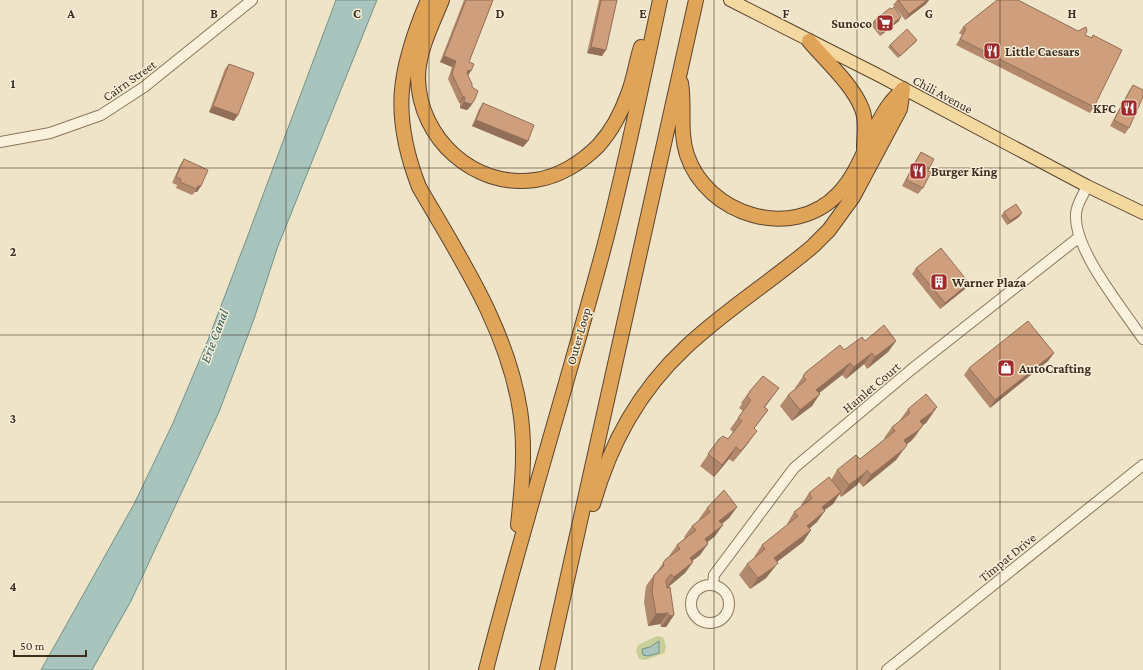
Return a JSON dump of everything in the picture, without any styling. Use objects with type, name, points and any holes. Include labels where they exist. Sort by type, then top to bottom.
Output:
[{"type":"highway","points":[[428,0],[414,33],[406,60],[400,103],[402,120],[411,165],[419,187],[490,311],[504,348],[514,382],[520,411],[523,458],[513,565]]},
{"type":"highway","points":[[442,0],[420,58],[418,78],[421,101],[427,118],[434,133],[454,156],[476,170],[501,179],[518,181],[536,180],[569,169],[598,145],[609,131],[628,94],[640,51],[660,0]]},
{"type":"highway","name":"Outer Loop","points":[[486,670],[513,565],[603,250],[635,119],[660,0]]},
{"type":"highway","points":[[547,670],[696,0]]},
{"type":"highway","points":[[809,41],[855,93],[862,110],[865,123],[863,153]]},
{"type":"highway","points":[[680,70],[683,96],[682,126],[687,154],[694,170],[714,196],[743,212],[762,218],[778,220],[815,210],[837,196],[848,183],[889,105],[903,89]]},
{"type":"highway","points":[[566,588],[602,475],[614,445],[630,415],[664,369],[687,346],[793,263],[829,230],[853,197],[868,171],[900,109],[903,89]]},
{"type":"main road","name":"Chili Avenue","points":[[730,0],[1087,186],[1143,213]]},
{"type":"street","name":"Cairn Street","points":[[0,142],[50,133],[101,115],[144,87],[252,0]]},
{"type":"street","points":[[1087,186],[1076,214],[1078,238],[1088,258],[1143,339]]},
{"type":"street","name":"Hamlet Court","points":[[712,585],[714,575],[794,468],[912,369],[1078,238]]},
{"type":"street","name":"Timpat Drive","points":[[887,670],[1143,464]]},
{"type":"green space","points":[[657,636],[663,637],[666,646],[665,653],[645,660],[639,659],[636,651],[638,645]]},
{"type":"water","name":"Erie Canal","points":[[336,0],[377,0],[278,246],[254,319],[219,412],[131,601],[92,670],[41,670],[134,504],[173,423],[208,340]]},
{"type":"water","points":[[659,641],[659,653],[648,656],[643,655],[642,649],[650,647]]},
{"type":"building","points":[[466,0],[493,0],[469,62],[474,64],[471,71],[468,70],[467,73],[472,87],[478,91],[474,101],[471,104],[464,102],[465,97],[463,97],[452,74],[456,61],[444,56]]},
{"type":"building","points":[[601,0],[617,0],[606,50],[591,47]]},
{"type":"building","points":[[898,0],[927,0],[909,14]]},
{"type":"building","points":[[997,0],[1018,0],[1078,31],[1086,27],[1087,31],[1085,35],[1092,38],[1093,35],[1122,50],[1094,107],[960,39],[966,29],[963,27]]},
{"type":"building","name":"Sunoco","points":[[894,7],[901,17],[883,32],[874,21],[890,8],[892,9]]},
{"type":"building","points":[[907,29],[917,40],[900,56],[890,45]]},
{"type":"building","points":[[229,64],[254,73],[238,115],[213,106]]},
{"type":"building","name":"KFC","points":[[1133,85],[1143,90],[1143,97],[1129,128],[1114,120]]},
{"type":"building","points":[[483,103],[534,125],[528,141],[476,120]]},
{"type":"building","name":"Burger King","points":[[921,152],[934,159],[928,171],[931,172],[923,188],[906,180]]},
{"type":"building","points":[[184,159],[208,170],[201,186],[198,186],[196,189],[180,182],[181,179],[176,177]]},
{"type":"building","points":[[1016,204],[1022,213],[1010,221],[1004,212]]},
{"type":"building","name":"Warner Plaza","points":[[941,248],[969,283],[945,303],[916,268]]},
{"type":"building","name":"AutoCrafting","points":[[1028,321],[1054,353],[995,400],[969,368]]},
{"type":"building","points":[[884,325],[896,341],[875,357],[872,353],[854,367],[850,363],[816,390],[820,394],[800,410],[788,395],[806,380],[803,376],[806,372],[840,345],[844,350],[862,337],[865,341]]},
{"type":"building","points":[[763,376],[779,388],[764,407],[768,410],[754,428],[757,431],[741,451],[736,447],[722,465],[708,454],[723,436],[728,439],[742,421],[738,418],[751,400],[747,396]]},
{"type":"building","points":[[926,394],[937,407],[920,421],[923,425],[919,430],[904,440],[907,445],[904,449],[871,475],[867,470],[849,485],[837,470],[856,455],[860,459],[895,431],[892,427],[910,413],[908,409]]},
{"type":"building","points":[[829,477],[841,492],[822,507],[825,511],[807,526],[811,530],[774,558],[778,563],[758,578],[747,564],[765,549],[762,545],[798,516],[794,512],[812,498],[809,493]]},
{"type":"building","points":[[724,490],[737,507],[719,521],[723,525],[705,539],[708,544],[690,558],[693,562],[674,577],[671,574],[666,580],[667,588],[670,587],[674,615],[669,616],[668,613],[656,614],[652,591],[654,575],[664,566],[663,563],[666,559],[680,549],[677,545],[696,530],[692,526],[710,512],[707,508]]},
{"type":"place","name":"Sunoco","points":[[885,23]]},
{"type":"place","name":"Little Caesars","points":[[992,51]]},
{"type":"place","name":"KFC","points":[[1129,108]]},
{"type":"place","name":"Burger King","points":[[918,171]]},
{"type":"place","name":"Warner Plaza","points":[[939,282]]},
{"type":"place","name":"AutoCrafting","points":[[1006,368]]}]
